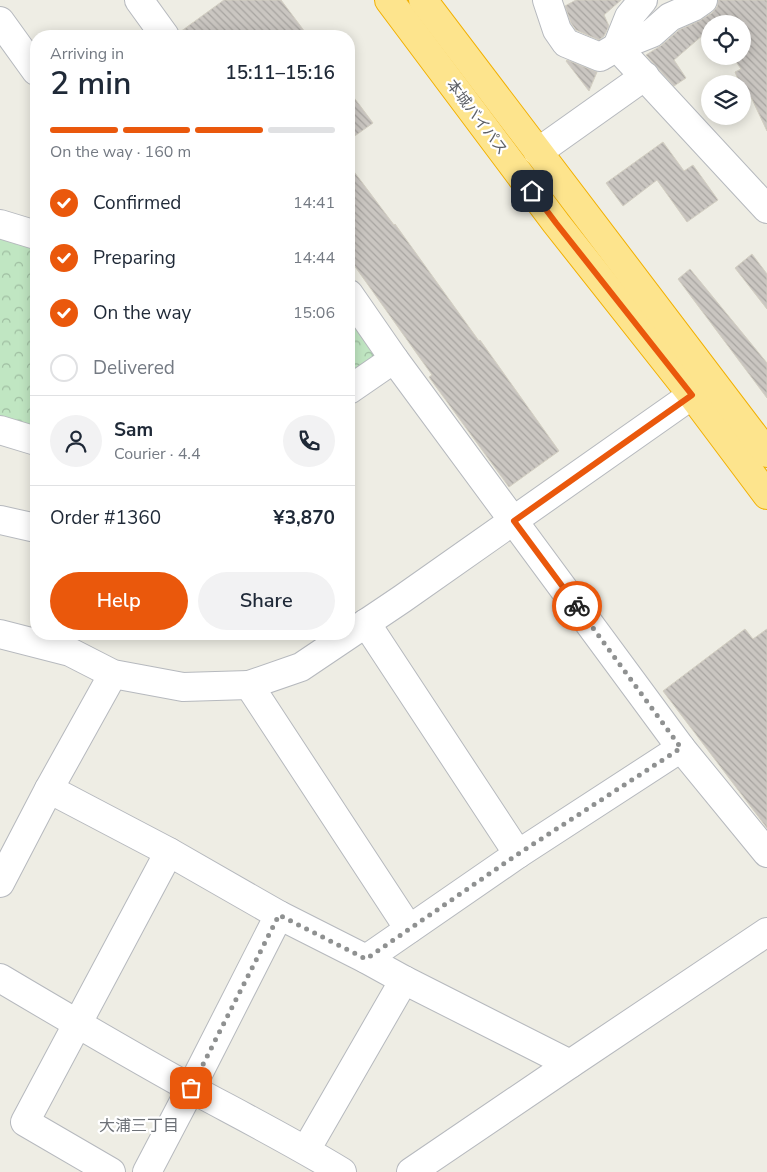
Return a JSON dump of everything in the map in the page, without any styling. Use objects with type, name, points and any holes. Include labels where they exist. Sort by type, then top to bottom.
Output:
[{"type":"highway","name":"本城バイパス","points":[[389,0],[556,223],[692,395],[767,495]]},
{"type":"highway","name":"本城バイパス","points":[[423,0],[767,453]]},
{"type":"street","points":[[139,0],[161,30]]},
{"type":"street","points":[[548,0],[557,30],[566,43],[600,57],[617,47],[652,33],[670,17],[702,0]]},
{"type":"street","points":[[617,47],[629,17],[643,0]]},
{"type":"street","points":[[1,24],[30,63]]},
{"type":"street","points":[[617,47],[767,209]]},
{"type":"street","points":[[538,152],[644,76]]},
{"type":"street","points":[[0,224],[30,233]]},
{"type":"street","points":[[355,303],[394,359],[681,748],[767,853]]},
{"type":"street","points":[[355,386],[394,359]]},
{"type":"street","points":[[355,631],[692,395]]},
{"type":"street","points":[[0,430],[30,439]]},
{"type":"street","points":[[0,520],[30,527]]},
{"type":"street","points":[[366,624],[518,854]]},
{"type":"street","points":[[0,634],[30,638]]},
{"type":"street","points":[[49,640],[73,643],[113,674],[183,687],[249,685],[301,667],[342,640]]},
{"type":"street","points":[[0,883],[48,789],[113,674]]},
{"type":"street","points":[[249,685],[409,929]]},
{"type":"street","points":[[366,959],[518,854],[681,748]]},
{"type":"street","points":[[48,789],[169,852],[279,915],[570,1064]]},
{"type":"street","points":[[111,1172],[25,1122],[169,852]]},
{"type":"street","points":[[146,1172],[279,915]]},
{"type":"street","points":[[411,1172],[767,932]]},
{"type":"street","points":[[0,978],[78,1024],[306,1150],[342,1172]]},
{"type":"street","points":[[306,1150],[404,980]]},
{"type":"green space","points":[[0,236],[30,246],[30,428],[0,420]]},
{"type":"green space","points":[[355,321],[375,349],[373,360],[355,373]]},
{"type":"building","points":[[224,0],[281,0],[304,30],[183,30]]},
{"type":"building","points":[[576,0],[621,0],[604,15],[609,26],[604,36],[599,40],[576,30],[571,23],[565,6]]},
{"type":"building","points":[[718,0],[767,0],[767,131],[751,97],[751,75],[736,75],[735,72],[741,69],[738,65],[751,65],[751,15],[709,15],[717,7]]},
{"type":"building","points":[[701,20],[701,37],[674,60],[686,78],[674,86],[646,55],[662,45],[679,30]]},
{"type":"building","points":[[566,61],[597,72],[589,91]]},
{"type":"building","points":[[355,99],[373,123],[355,136]]},
{"type":"building","points":[[663,142],[684,171],[693,165],[718,200],[687,222],[657,180],[623,206],[606,183]]},
{"type":"building","points":[[355,173],[395,224],[559,451],[509,487],[429,377],[432,375],[355,266]]},
{"type":"building","points":[[752,254],[767,274],[767,309],[735,268]]},
{"type":"building","points":[[690,269],[767,363],[767,398],[678,279]]},
{"type":"building","points":[[745,629],[753,639],[767,629],[767,828],[663,691]]},
{"type":"way so far","points":[[191,1088],[279,915],[366,959],[518,854],[681,748],[577,606]]},
{"type":"district","name":"大浦三丁目","points":[[139,1125]]},
{"type":"route","points":[[532,191],[692,395],[514,521],[577,606]]}]
